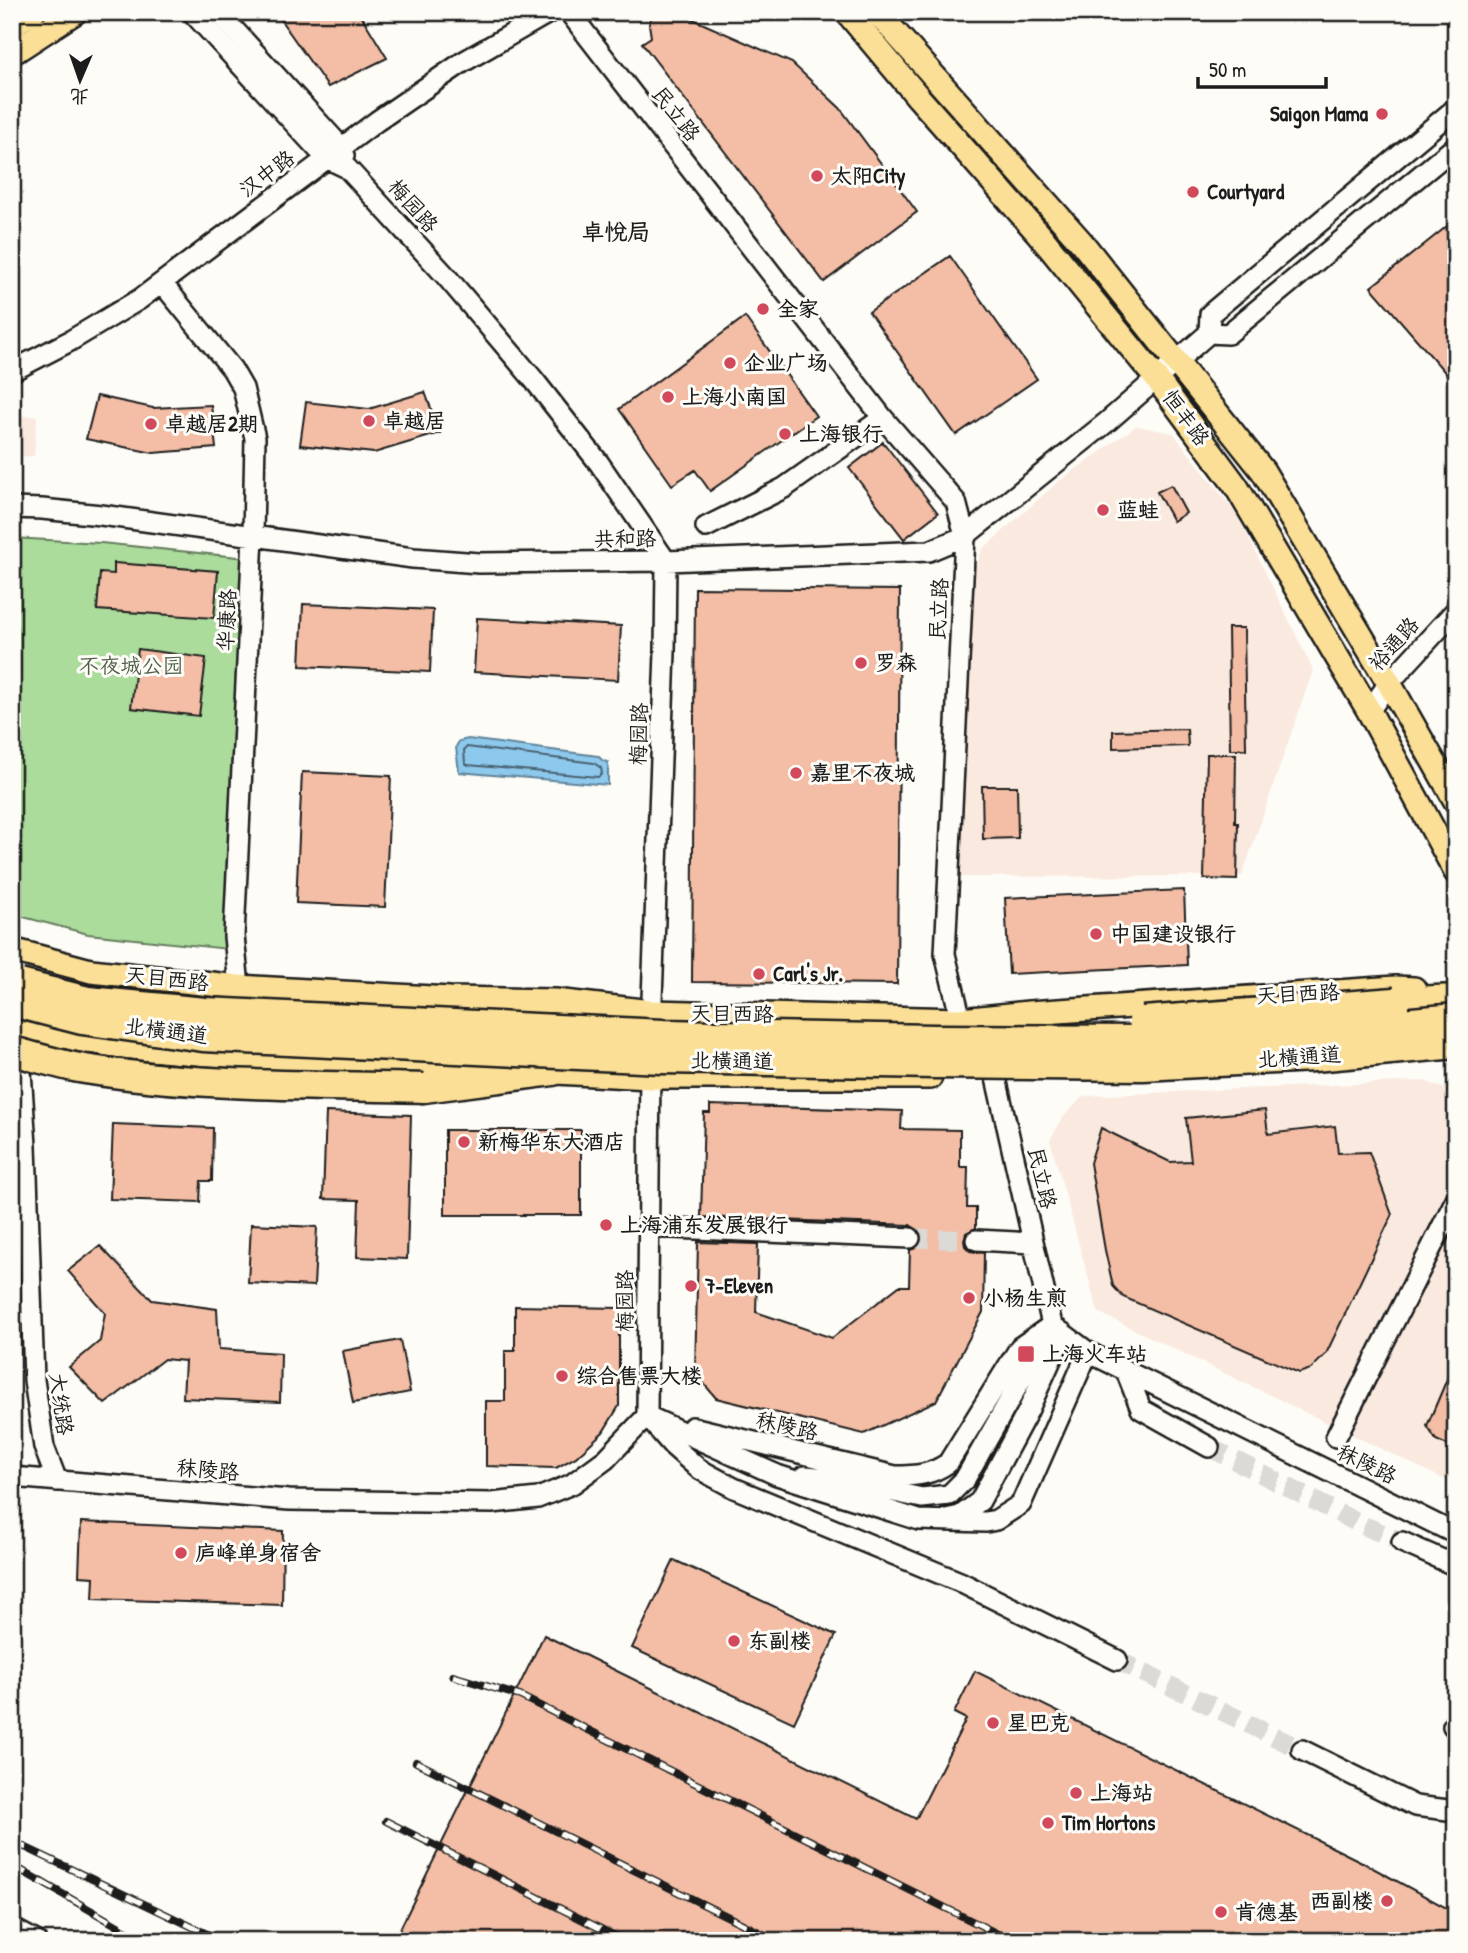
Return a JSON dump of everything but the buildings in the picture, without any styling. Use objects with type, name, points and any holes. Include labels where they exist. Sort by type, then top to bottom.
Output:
[{"type":"highway","points":[[15,956],[86,983],[204,997],[294,1016]]},
{"type":"highway","name":"北横通道","points":[[12,982],[88,1001],[205,1012],[663,1034],[1142,1040],[1313,1031],[1456,1018]]},
{"type":"highway","points":[[863,1037],[1456,999]]},
{"type":"highway","name":"北横通道","points":[[13,1023],[82,1020],[203,1037],[662,1059],[880,1063],[1143,1066],[1314,1057],[1456,1043]]},
{"type":"highway","points":[[13,1023],[83,1069],[167,1079],[424,1088],[552,1071]]},
{"type":"main road","points":[[12,25],[33,12]]},
{"type":"main road","points":[[12,53],[75,12]]},
{"type":"main road","name":"恒丰路","points":[[848,12],[919,98],[1038,233],[1156,378],[1236,486],[1370,711],[1456,872]]},
{"type":"main road","name":"恒丰路","points":[[877,12],[1082,243],[1263,471],[1456,801]]},
{"type":"main road","name":"天目西路","points":[[15,956],[91,971],[239,987],[450,999],[555,1001],[651,1012],[961,1020],[1396,988],[1456,993]]},
{"type":"main road","points":[[961,1020],[1006,1033],[1385,1012],[1456,1005]]},
{"type":"main road","points":[[13,1023],[59,1037],[97,1044],[189,1053],[650,1077],[996,1078],[1456,1043]]},
{"type":"street","name":"梅园路","points":[[192,12],[333,153],[444,275],[534,380],[599,463],[666,561],[651,1012],[647,1416]]},
{"type":"street","name":"梅园路","points":[[218,12],[333,153]]},
{"type":"street","name":"汉中路","points":[[12,371],[102,323],[162,283],[333,153],[433,82],[550,12]]},
{"type":"street","name":"民立路","points":[[569,12],[883,418],[956,502],[965,536],[944,954],[961,1020],[996,1078],[1033,1243],[1057,1329]]},
{"type":"street","points":[[1456,108],[1210,314],[1209,333],[1228,334],[1456,146]]},
{"type":"street","name":"华康路","points":[[162,283],[232,369],[243,388],[255,439],[234,936],[239,987]]},
{"type":"street","name":"共和路","points":[[12,508],[89,513],[456,562],[666,561],[929,551],[965,536],[1107,422],[1209,333]]},
{"type":"street","points":[[706,527],[784,488],[883,418]]},
{"type":"street","name":"裕通路","points":[[1370,711],[1389,683],[1456,610]]},
{"type":"street","name":"大统路","points":[[15,956],[13,1023],[26,1146],[34,1380],[48,1480]]},
{"type":"street","points":[[1336,1437],[1456,1199]]},
{"type":"street","points":[[648,1227],[910,1238]]},
{"type":"street","points":[[976,1240],[1033,1243]]},
{"type":"street","points":[[777,1475],[829,1478],[922,1498],[949,1495],[965,1479],[1057,1329]]},
{"type":"street","points":[[936,1520],[960,1516],[980,1501],[1028,1411],[1057,1329]]},
{"type":"street","name":"秣陵路","points":[[12,1477],[289,1500],[492,1503],[538,1497],[572,1484],[606,1459],[647,1416],[895,1476],[916,1476],[936,1472],[948,1463],[1020,1347],[1057,1329],[1088,1352],[1456,1534]]},
{"type":"street","points":[[647,1416],[777,1475],[919,1520],[986,1522],[996,1520],[1021,1504],[1088,1352]]},
{"type":"street","points":[[1126,1371],[1141,1409],[1209,1447]]},
{"type":"street","points":[[647,1416],[673,1446],[699,1469],[734,1488],[960,1582],[1117,1660]]},
{"type":"street","points":[[1402,1542],[1456,1566]]},
{"type":"street","points":[[1456,1720],[1453,1726],[1456,1727]]},
{"type":"street","points":[[1302,1750],[1415,1806],[1456,1810]]},
{"type":"street","points":[[12,1928],[36,1941]]},
{"type":"shaded area","points":[[12,416],[37,416],[34,456],[12,457]]},
{"type":"shaded area","points":[[1136,426],[1173,433],[1238,516],[1313,670],[1242,876],[958,877],[974,570],[983,549],[1058,482]]},
{"type":"shaded area","points":[[1424,1081],[1456,1093],[1456,1485],[1098,1312],[1050,1140],[1064,1116],[1084,1096]]},
{"type":"green space","name":"不夜城公园","points":[[12,538],[101,543],[257,559],[228,949],[88,934],[12,914]]},
{"type":"water","points":[[468,739],[598,756],[608,762],[608,785],[459,772],[456,747],[459,741]]},
{"type":"tunnel","points":[[910,1238],[976,1240]]},
{"type":"tunnel","points":[[1209,1447],[1358,1523],[1402,1542]]},
{"type":"tunnel","points":[[1117,1660],[1302,1750]]},
{"type":"railway","points":[[453,1676],[520,1696],[1012,1941]]},
{"type":"railway","points":[[416,1762],[777,1941]]},
{"type":"railway","points":[[386,1821],[625,1941]]},
{"type":"railway","points":[[12,1841],[222,1941]]},
{"type":"railway","points":[[12,1865],[144,1941]]},
{"type":"place","name":"Saigon Mama","points":[[1382,114]]},
{"type":"place","name":"太阳City","points":[[817,176]]},
{"type":"place","name":"Courtyard","points":[[1193,192]]},
{"type":"place","name":"全家","points":[[763,309]]},
{"type":"place","name":"企业广场","points":[[730,363]]},
{"type":"place","name":"上海小南国","points":[[668,397]]},
{"type":"place","name":"卓越居","points":[[369,421]]},
{"type":"place","name":"卓越居2期","points":[[151,424]]},
{"type":"place","name":"上海银行","points":[[785,434]]},
{"type":"place","name":"蓝蛙","points":[[1103,510]]},
{"type":"place","name":"罗森","points":[[861,663]]},
{"type":"place","name":"嘉里不夜城","points":[[796,773]]},
{"type":"place","name":"中国建设银行","points":[[1096,934]]},
{"type":"place","name":"Carl's Jr.","points":[[759,974]]},
{"type":"place","name":"新梅华东大酒店","points":[[464,1142]]},
{"type":"place","name":"上海浦东发展银行","points":[[606,1225]]},
{"type":"place","name":"7-Eleven","points":[[691,1286]]},
{"type":"place","name":"小杨生煎","points":[[969,1298]]},
{"type":"place","name":"上海火车站","points":[[1026,1354]]},
{"type":"place","name":"综合售票大楼","points":[[562,1376]]},
{"type":"place","name":"庐峰单身宿舍","points":[[181,1553]]},
{"type":"place","name":"东副楼","points":[[734,1641]]},
{"type":"place","name":"星巴克","points":[[993,1723]]},
{"type":"place","name":"上海站","points":[[1076,1793]]},
{"type":"place","name":"Tim Hortons","points":[[1048,1823]]},
{"type":"place","name":"西副楼","points":[[1387,1901]]},
{"type":"place","name":"肯德基","points":[[1221,1912]]},
{"type":"district","name":"卓悦局","points":[[616,232]]}]
